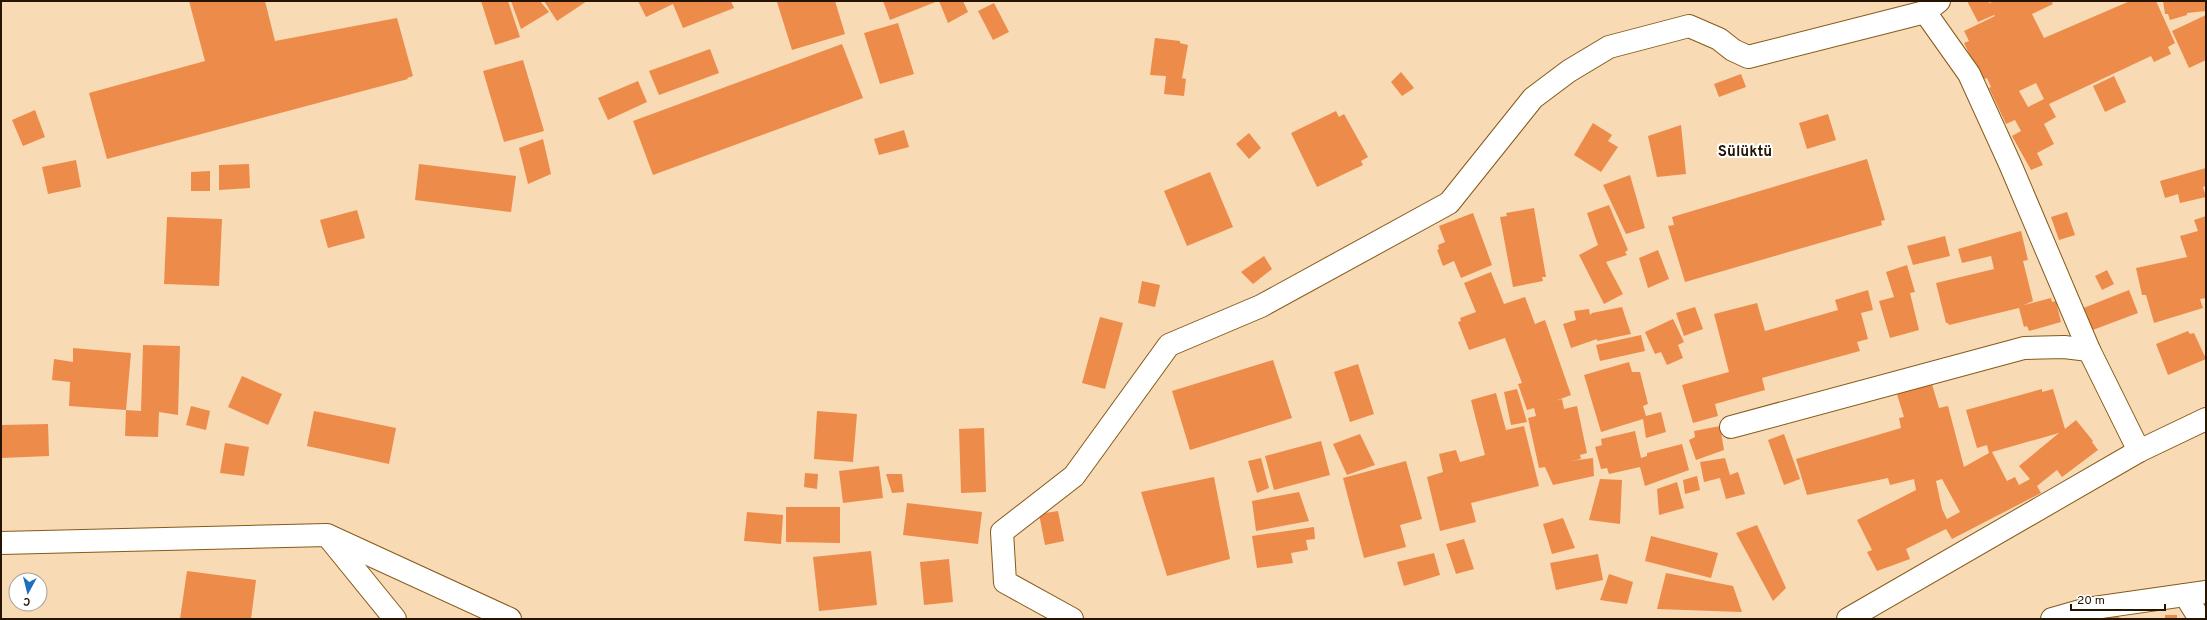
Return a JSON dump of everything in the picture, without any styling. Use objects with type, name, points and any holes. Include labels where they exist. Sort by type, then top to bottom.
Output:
[{"type":"street","points":[[1072,619],[1005,582],[1002,532],[1074,476],[1169,345],[1261,306],[1449,203],[1533,98],[1569,71],[1609,47],[1688,26],[1719,39],[1733,50],[1748,57],[1932,7],[1969,74],[2010,164],[2089,350],[2139,451]]},
{"type":"street","points":[[1731,427],[2024,348],[2064,347],[2089,350]]},
{"type":"street","points":[[1848,619],[2139,451],[2206,418]]},
{"type":"street","points":[[1,543],[327,535],[510,619]]},
{"type":"street","points":[[327,535],[395,619]]},
{"type":"street","points":[[2052,619],[2087,610],[2196,594],[2200,619]]},
{"type":"building","points":[[189,1],[265,1],[275,41],[397,18],[413,76],[407,78],[408,79],[107,159],[89,93],[205,61]]},
{"type":"building","points":[[481,1],[508,1],[520,37],[495,45]]},
{"type":"building","points":[[511,1],[540,1],[549,12],[521,29]]},
{"type":"building","points":[[544,1],[587,1],[557,21]]},
{"type":"building","points":[[638,1],[731,1],[734,8],[683,28],[673,4],[646,17]]},
{"type":"building","points":[[835,1],[845,34],[792,50],[777,2]]},
{"type":"building","points":[[883,1],[938,1],[890,20]]},
{"type":"building","points":[[939,1],[963,1],[968,12],[948,23]]},
{"type":"building","points":[[1967,1],[1988,1],[1989,3],[1995,1],[2051,1],[2053,4],[2032,14],[2044,38],[2130,1],[2156,1],[2175,43],[2168,47],[2171,54],[2154,62],[2151,56],[2049,104],[2056,117],[2044,124],[2054,144],[2037,153],[2043,165],[2031,170],[2012,136],[2021,131],[2015,120],[2006,124],[1989,88],[1991,87],[1987,78],[1982,80],[1964,43],[1969,41],[1964,31],[1995,16],[1994,15],[1978,22]],"holes":[[[2036,83],[2044,99],[2028,107],[2019,91]]]},
{"type":"building","points":[[2163,1],[2206,1],[2206,11],[2187,13],[2187,15],[2170,20],[2168,14],[2165,14]]},
{"type":"building","points":[[994,3],[1009,32],[993,40],[978,11]]},
{"type":"building","points":[[2206,15],[2206,60],[2189,68],[2172,31]]},
{"type":"building","points":[[898,23],[914,74],[880,84],[864,33]]},
{"type":"building","points":[[1155,38],[1180,41],[1180,43],[1188,45],[1182,78],[1186,79],[1184,96],[1164,94],[1166,76],[1150,75]]},
{"type":"building","points":[[842,44],[863,98],[653,175],[633,121]]},
{"type":"building","points":[[710,49],[719,73],[659,95],[649,71]]},
{"type":"building","points":[[523,60],[544,131],[504,142],[483,71]]},
{"type":"building","points":[[1401,72],[1414,88],[1402,96],[1391,82]]},
{"type":"building","points":[[1741,74],[1746,87],[1719,97],[1714,84]]},
{"type":"building","points":[[2114,76],[2126,102],[2105,112],[2093,86]]},
{"type":"building","points":[[638,81],[647,102],[608,120],[598,98]]},
{"type":"building","points":[[35,110],[45,137],[23,146],[12,120]]},
{"type":"building","points":[[1336,111],[1339,117],[1344,114],[1368,157],[1361,161],[1363,165],[1317,187],[1291,133]]},
{"type":"building","points":[[1828,114],[1836,140],[1807,149],[1799,123]]},
{"type":"building","points":[[1593,123],[1612,135],[1608,141],[1618,147],[1601,172],[1574,155]]},
{"type":"building","points":[[1681,125],[1686,174],[1657,177],[1648,136]]},
{"type":"building","points":[[904,130],[909,147],[879,155],[874,139]]},
{"type":"building","points":[[1249,133],[1261,148],[1249,159],[1236,144]]},
{"type":"building","points":[[543,139],[551,174],[528,184],[519,148]]},
{"type":"building","points":[[1867,159],[1885,220],[1881,221],[1882,225],[1685,282],[1668,226],[1674,225],[1672,217]]},
{"type":"building","points":[[76,160],[81,187],[48,194],[42,167]]},
{"type":"building","points":[[249,164],[250,188],[219,190],[219,165]]},
{"type":"building","points":[[419,164],[516,176],[511,212],[415,200]]},
{"type":"building","points":[[2206,168],[2206,186],[2203,187],[2206,197],[2180,203],[2178,194],[2165,198],[2160,181]]},
{"type":"building","points":[[210,171],[210,191],[191,191],[191,172]]},
{"type":"building","points":[[1210,172],[1233,227],[1187,246],[1164,191]]},
{"type":"building","points":[[1630,175],[1645,228],[1626,234],[1603,185]]},
{"type":"building","points":[[1609,205],[1628,250],[1625,252],[1627,255],[1606,262],[1623,294],[1604,304],[1579,255],[1598,245],[1587,213]]},
{"type":"building","points":[[1534,208],[1546,277],[1542,277],[1543,281],[1513,287],[1500,217],[1507,216],[1506,213]]},
{"type":"building","points":[[357,210],[365,238],[328,248],[320,220]]},
{"type":"building","points":[[2067,212],[2075,235],[2059,240],[2051,217]]},
{"type":"building","points":[[1473,213],[1492,265],[1461,278],[1454,261],[1443,266],[1437,250],[1439,249],[1438,245],[1445,242],[1439,226]]},
{"type":"building","points":[[2206,216],[2206,298],[2200,299],[2203,308],[2154,323],[2146,295],[2142,295],[2136,268],[2187,257],[2180,236],[2198,231],[2194,220]]},
{"type":"building","points":[[167,217],[222,219],[219,286],[164,284]]},
{"type":"building","points":[[2021,231],[2028,260],[2023,261],[2033,301],[2024,305],[2051,298],[2052,302],[2056,301],[2061,322],[2029,331],[2027,326],[2024,327],[2019,308],[1949,325],[1946,323],[1936,283],[1994,269],[1991,256],[1962,263],[1958,249]]},
{"type":"building","points":[[1945,236],[1950,256],[1913,265],[1907,246]]},
{"type":"building","points":[[1658,250],[1669,279],[1648,288],[1639,258]]},
{"type":"building","points":[[1264,256],[1272,269],[1253,284],[1241,272]]},
{"type":"building","points":[[1907,265],[1915,292],[1910,293],[1919,330],[1890,338],[1879,301],[1894,297],[1886,272]]},
{"type":"building","points":[[2107,270],[2114,284],[2102,290],[2095,276]]},
{"type":"building","points":[[1491,272],[1504,304],[1525,297],[1535,324],[1545,320],[1571,395],[1555,401],[1562,399],[1564,409],[1577,406],[1587,453],[1580,455],[1581,459],[1571,461],[1593,458],[1594,476],[1553,485],[1545,467],[1539,468],[1528,418],[1536,416],[1534,408],[1527,410],[1518,384],[1522,383],[1505,338],[1469,350],[1458,322],[1461,321],[1460,318],[1476,312],[1464,283]]},
{"type":"building","points":[[1142,281],[1160,285],[1155,307],[1138,303]]},
{"type":"building","points":[[1868,290],[1873,310],[1861,313],[1868,339],[1857,342],[1860,351],[1762,378],[1765,390],[1715,404],[1718,416],[1693,423],[1682,385],[1729,372],[1714,314],[1757,303],[1765,331],[1838,310],[1835,300]]},
{"type":"building","points":[[2129,290],[2138,313],[2090,331],[2081,309]]},
{"type":"building","points":[[1622,307],[1631,334],[1597,341],[1597,339],[1571,348],[1563,324],[1576,320],[1574,311],[1589,309],[1590,315],[1592,313]]},
{"type":"building","points":[[1695,307],[1703,329],[1684,336],[1676,313]]},
{"type":"building","points":[[1100,317],[1123,323],[1105,389],[1082,383]]},
{"type":"building","points":[[1673,319],[1684,342],[1678,345],[1683,358],[1667,365],[1661,352],[1655,354],[1645,332]]},
{"type":"building","points":[[2188,331],[2190,334],[2194,333],[2206,359],[2168,375],[2156,344]]},
{"type":"building","points":[[1641,335],[1645,351],[1600,361],[1596,345]]},
{"type":"building","points":[[143,345],[180,346],[178,415],[159,412],[158,437],[125,436],[126,410],[141,411]]},
{"type":"building","points":[[73,348],[131,353],[126,410],[69,406],[70,382],[52,380],[54,359],[73,362]]},
{"type":"building","points":[[1273,360],[1292,418],[1190,450],[1172,391]]},
{"type":"building","points":[[1629,362],[1632,372],[1640,372],[1648,404],[1643,406],[1646,416],[1661,412],[1666,432],[1646,438],[1643,419],[1601,432],[1584,375]]},
{"type":"building","points":[[1358,364],[1374,414],[1350,422],[1334,372]]},
{"type":"building","points":[[242,376],[282,394],[268,425],[228,407]]},
{"type":"building","points":[[1931,381],[1939,408],[1948,406],[1964,467],[1989,453],[1987,445],[1977,448],[1966,410],[2042,389],[2042,392],[2053,389],[2065,429],[2076,420],[2093,441],[2092,442],[2098,450],[2062,477],[2057,470],[2037,486],[2041,493],[1952,539],[1946,529],[1906,549],[1910,559],[1877,571],[1867,552],[1872,550],[1857,520],[1916,490],[1914,479],[1890,485],[1888,478],[1807,495],[1796,459],[1901,428],[1899,418],[1904,417],[1896,391]],"holes":[[[2059,433],[2019,466],[2030,479],[2019,485],[2015,477],[2007,481],[1992,452]],[[1942,479],[1960,512],[1947,519],[1942,509],[1936,481]]]},
{"type":"building","points":[[1517,389],[1527,422],[1511,425],[1504,392]]},
{"type":"building","points":[[1496,393],[1506,430],[1524,426],[1539,486],[1471,503],[1476,522],[1440,531],[1427,477],[1443,472],[1439,454],[1456,450],[1460,462],[1485,455],[1471,400]]},
{"type":"building","points":[[191,406],[210,411],[206,430],[186,425]]},
{"type":"building","points":[[314,411],[396,428],[389,464],[307,446]]},
{"type":"building","points":[[817,411],[857,414],[853,462],[814,459]]},
{"type":"building","points":[[48,424],[49,456],[2,458],[1,425]]},
{"type":"building","points":[[1720,426],[1724,450],[1696,460],[1689,440],[1695,437],[1694,431]]},
{"type":"building","points":[[984,428],[986,492],[961,493],[959,429]]},
{"type":"building","points":[[1635,431],[1641,458],[1647,456],[1647,453],[1682,444],[1689,470],[1645,486],[1640,467],[1609,474],[1607,468],[1601,469],[1595,447],[1602,445],[1601,439]]},
{"type":"building","points":[[1360,434],[1375,465],[1347,475],[1333,444]]},
{"type":"building","points":[[1784,434],[1800,479],[1784,485],[1768,440]]},
{"type":"building","points":[[1321,441],[1330,475],[1274,490],[1265,456]]},
{"type":"building","points":[[225,443],[249,447],[244,476],[220,473]]},
{"type":"building","points":[[1261,458],[1269,488],[1257,493],[1248,461]]},
{"type":"building","points":[[1725,458],[1730,475],[1738,472],[1745,494],[1726,499],[1720,478],[1704,482],[1700,462]]},
{"type":"building","points":[[1406,461],[1422,519],[1400,525],[1406,547],[1364,558],[1343,478]]},
{"type":"building","points":[[879,466],[883,498],[843,503],[839,471]]},
{"type":"building","points":[[805,473],[818,474],[817,489],[804,487]]},
{"type":"building","points":[[886,474],[902,474],[904,492],[892,493]]},
{"type":"building","points":[[1697,476],[1700,490],[1685,494],[1683,480]]},
{"type":"building","points":[[1214,477],[1230,559],[1167,576],[1141,492]]},
{"type":"building","points":[[1600,479],[1622,480],[1620,524],[1589,520]]},
{"type":"building","points":[[1677,482],[1684,508],[1659,515],[1657,489]]},
{"type":"building","points":[[1299,492],[1309,521],[1256,531],[1252,501]]},
{"type":"building","points":[[907,503],[982,512],[978,544],[903,535]]},
{"type":"building","points":[[786,507],[840,507],[840,543],[786,542]]},
{"type":"building","points":[[1058,511],[1064,541],[1045,545],[1039,514]]},
{"type":"building","points":[[747,512],[783,515],[781,544],[744,541]]},
{"type":"building","points":[[1563,518],[1575,548],[1552,554],[1543,524]]},
{"type":"building","points":[[1757,525],[1786,588],[1773,601],[1736,533]]},
{"type":"building","points":[[1314,527],[1315,539],[1306,540],[1308,550],[1291,553],[1293,563],[1257,568],[1252,536]]},
{"type":"building","points":[[1651,536],[1718,553],[1711,578],[1645,561]]},
{"type":"building","points":[[1464,539],[1474,569],[1456,574],[1446,544]]},
{"type":"building","points":[[871,551],[877,605],[819,611],[813,557]]},
{"type":"building","points":[[1434,553],[1440,575],[1404,586],[1397,562]]},
{"type":"building","points":[[1598,554],[1603,580],[1556,590],[1550,563]]},
{"type":"building","points":[[949,559],[953,602],[924,605],[920,562]]},
{"type":"building","points":[[187,571],[256,580],[251,619],[180,619]]},
{"type":"building","points":[[1666,573],[1733,586],[1742,612],[1657,609]]},
{"type":"building","points":[[1609,574],[1633,582],[1627,604],[1600,600]]},
{"type":"building","points":[[2115,607],[2120,619],[2106,619],[2103,612]]},
{"type":"building","points":[[2165,615],[2177,615],[2177,619],[2165,619]]},
{"type":"district","name":"Sülüktü","points":[[1745,152]]}]
